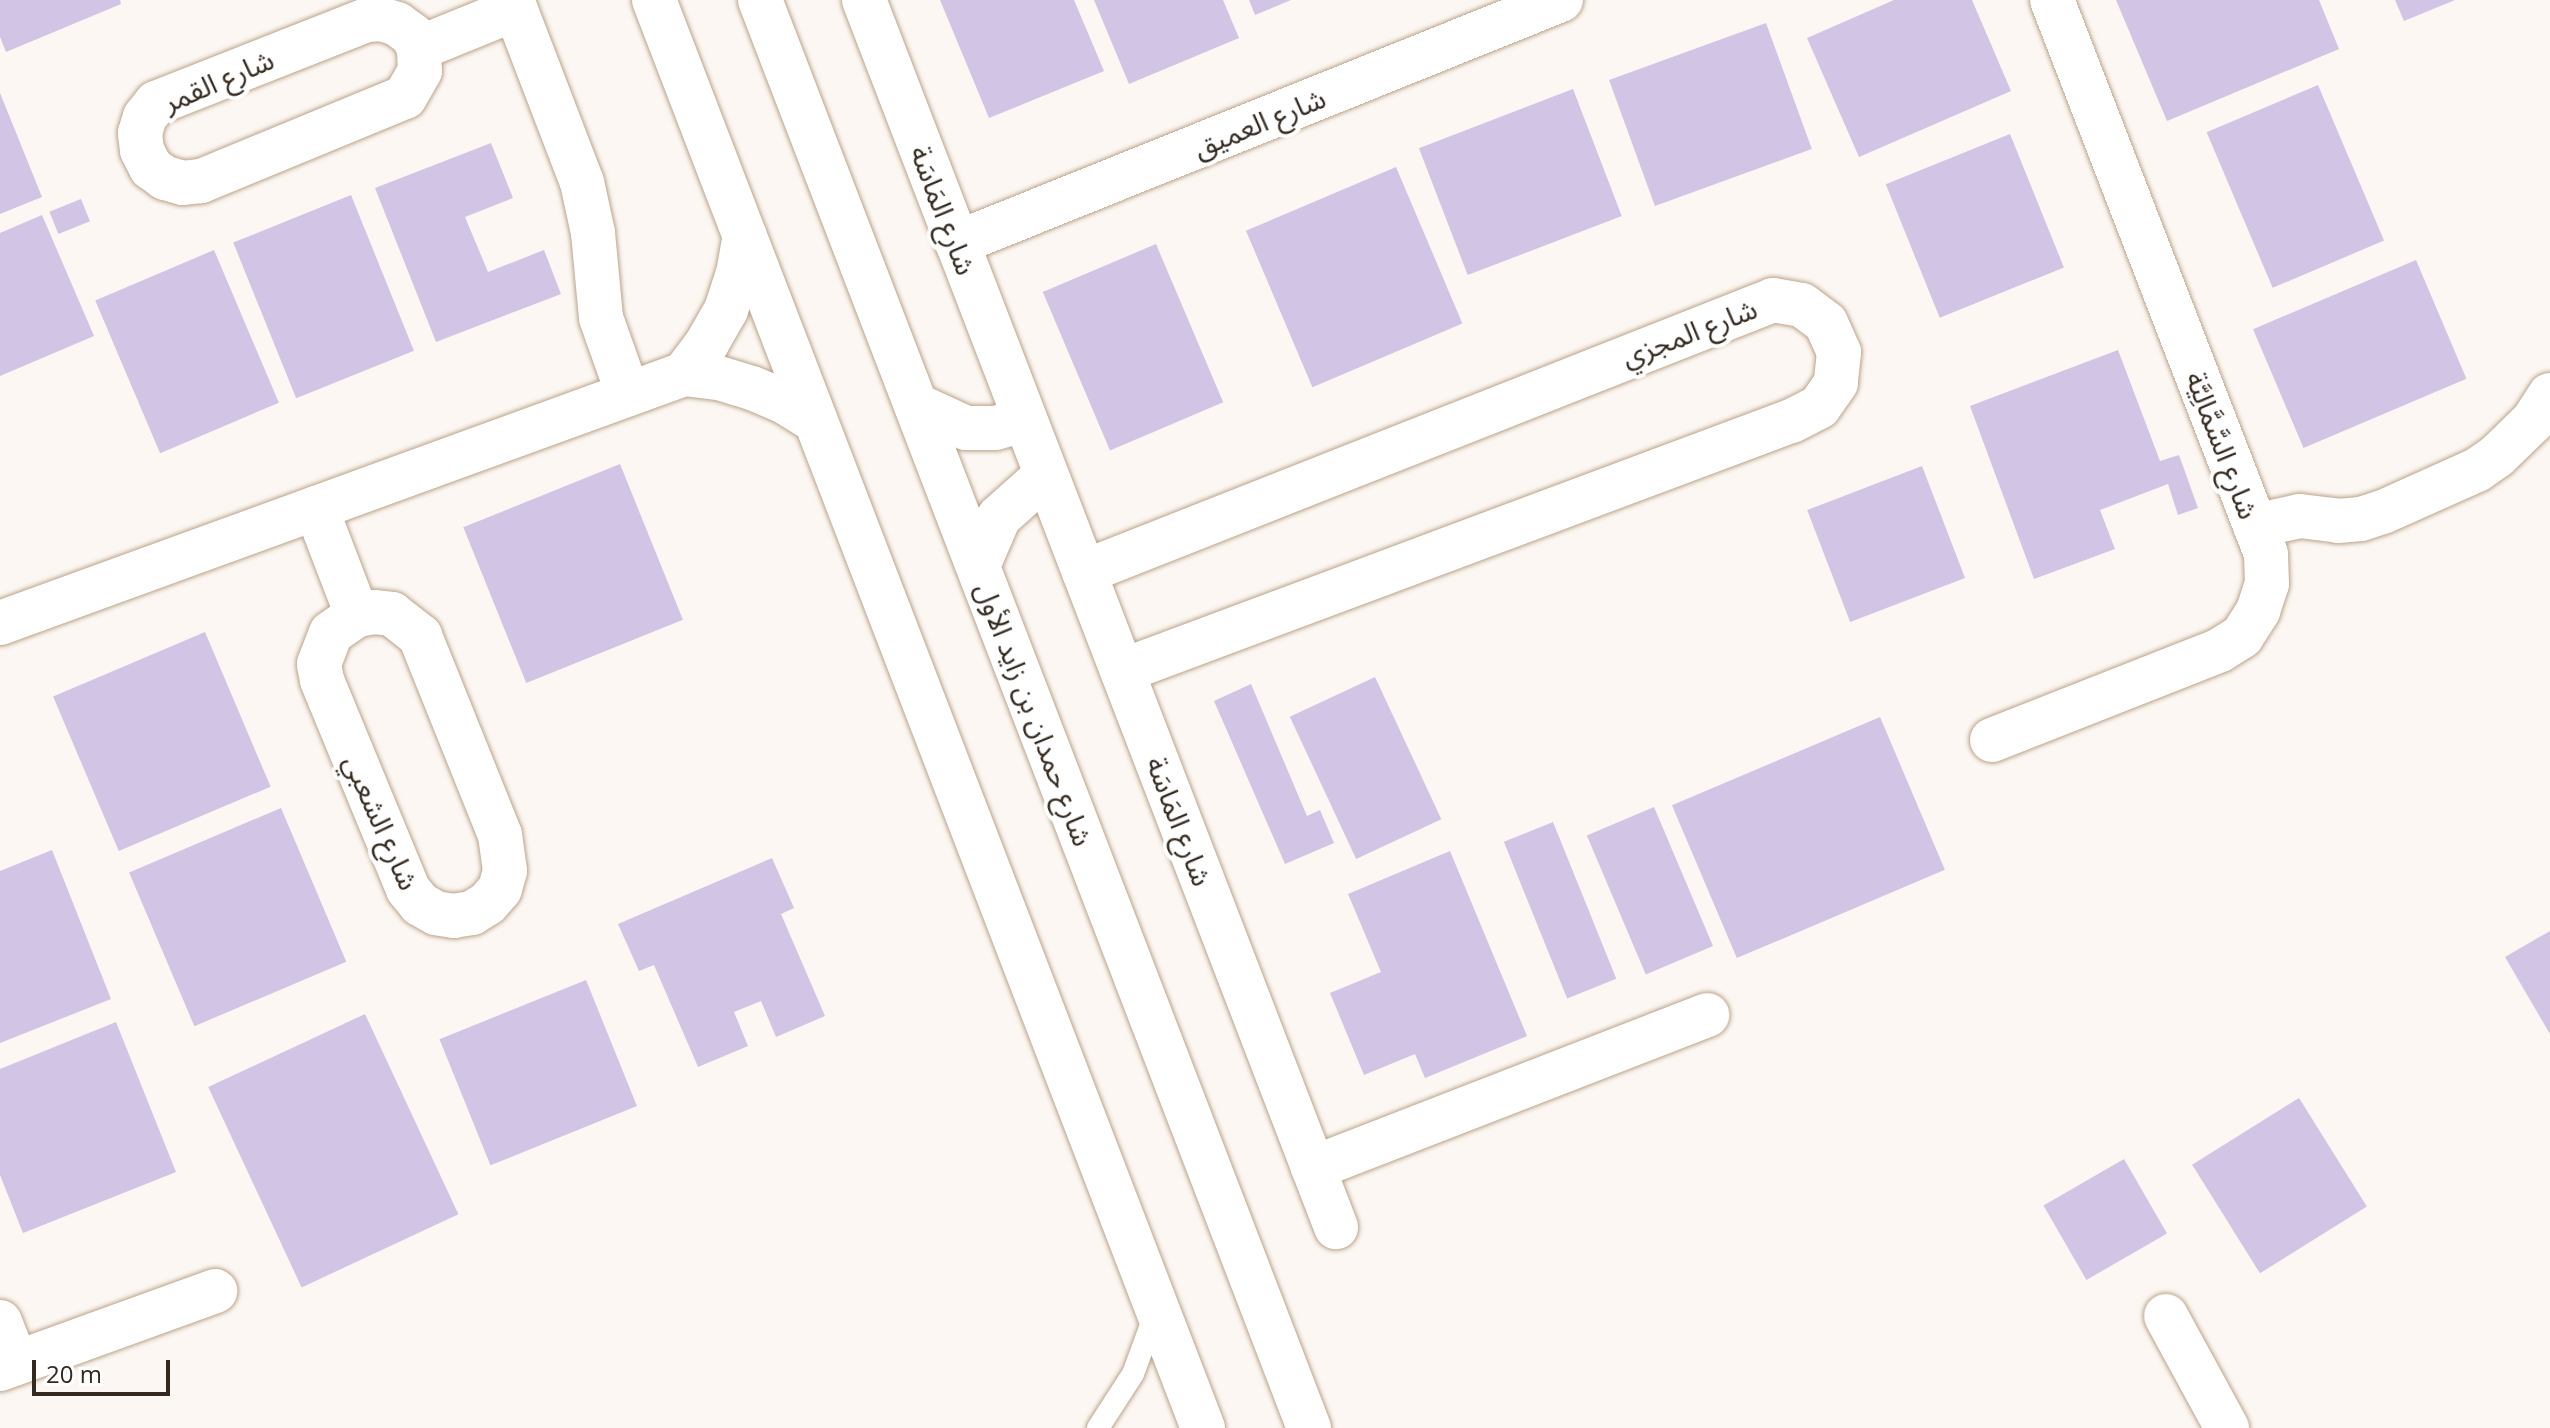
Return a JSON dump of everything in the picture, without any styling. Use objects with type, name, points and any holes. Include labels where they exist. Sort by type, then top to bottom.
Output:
[{"type":"street","points":[[654,0],[1203,1428]]},
{"type":"street","name":"شارع حمدان بن زايد الأول","points":[[760,0],[1309,1428]]},
{"type":"street","name":"شارع المَاسَة","points":[[864,0],[1336,1227]]},
{"type":"street","name":"شارع العميق","points":[[957,243],[1466,18],[1561,0]]},
{"type":"street","name":"شارع السَّمَّالِيَّة","points":[[1992,740],[2220,650],[2242,636],[2258,611],[2267,584],[2266,554],[2052,0]]},
{"type":"street","points":[[419,48],[514,4],[578,168],[589,207],[601,318],[628,394]]},
{"type":"street","name":"شارع القمر","points":[[367,20],[397,24],[412,35],[419,48],[420,71],[414,85],[397,101],[201,181],[183,183],[165,178],[151,168],[142,150],[140,133],[145,117],[169,95],[367,20]]},
{"type":"street","points":[[684,374],[726,310],[738,274],[745,236]]},
{"type":"street","name":"شارع المجزي","points":[[1084,572],[1773,300],[1802,305],[1826,323],[1839,352],[1836,383],[1819,407],[1791,421],[1122,671]]},
{"type":"street","points":[[0,623],[684,374],[719,378],[752,388],[785,402],[815,421]]},
{"type":"street","points":[[2255,526],[2300,516],[2338,521],[2383,512],[2477,470],[2497,456],[2533,421],[2550,395]]},
{"type":"street","points":[[916,405],[966,428],[995,428],[1025,420]]},
{"type":"street","points":[[978,566],[999,517],[1046,475]]},
{"type":"street","points":[[316,508],[357,615]]},
{"type":"street","name":"شارع الشعبي","points":[[374,612],[392,614],[420,636],[429,653],[504,853],[505,871],[500,889],[488,903],[472,913],[454,916],[436,913],[420,904],[408,889],[322,680],[319,664],[331,633],[357,615],[374,612]]},
{"type":"street","points":[[1313,1168],[1707,1015]]},
{"type":"street","points":[[0,1322],[8,1366],[215,1291]]},
{"type":"street","points":[[2166,1316],[2227,1428]]},
{"type":"lane","points":[[1098,1428],[1133,1374],[1156,1308]]},
{"type":"building","points":[[0,0],[120,0],[121,4],[6,52],[0,37]]},
{"type":"building","points":[[940,0],[1074,0],[1104,71],[989,118]]},
{"type":"building","points":[[1094,0],[1223,0],[1239,38],[1129,84]]},
{"type":"building","points":[[1249,0],[1291,0],[1255,15]]},
{"type":"building","points":[[1894,0],[1972,0],[2011,91],[1859,157],[1807,38]]},
{"type":"building","points":[[2116,0],[2319,0],[2339,49],[2167,121]]},
{"type":"building","points":[[2395,0],[2455,0],[2404,21]]},
{"type":"building","points":[[1766,23],[1812,149],[1655,206],[1609,80]]},
{"type":"building","points":[[2318,85],[2384,241],[2273,288],[2207,132]]},
{"type":"building","points":[[1573,89],[1622,216],[1468,275],[1419,148]]},
{"type":"building","points":[[0,93],[42,197],[0,214]]},
{"type":"building","points":[[2010,134],[2064,268],[1940,318],[1886,184]]},
{"type":"building","points":[[491,143],[513,198],[465,217],[488,272],[544,250],[561,294],[436,342],[375,188]]},
{"type":"building","points":[[1396,167],[1462,323],[1312,387],[1246,231]]},
{"type":"building","points":[[351,195],[414,351],[296,398],[233,243]]},
{"type":"building","points":[[81,199],[90,221],[58,234],[49,212]]},
{"type":"building","points":[[42,215],[94,336],[0,376],[0,233]]},
{"type":"building","points":[[1156,244],[1223,402],[1110,450],[1043,292]]},
{"type":"building","points":[[214,250],[279,403],[160,453],[95,300]]},
{"type":"building","points":[[2416,260],[2466,379],[2303,448],[2253,329]]},
{"type":"building","points":[[2118,350],[2160,461],[2179,455],[2198,508],[2178,515],[2168,484],[2100,510],[2115,549],[2034,579],[1970,406]]},
{"type":"building","points":[[620,464],[683,620],[526,683],[463,527]]},
{"type":"building","points":[[1922,466],[1965,578],[1850,622],[1807,510]]},
{"type":"building","points":[[205,632],[271,787],[119,851],[53,696]]},
{"type":"building","points":[[1375,677],[1441,819],[1356,859],[1290,717]]},
{"type":"building","points":[[1251,684],[1307,816],[1320,810],[1334,843],[1285,864],[1214,701]]},
{"type":"building","points":[[1880,717],[1945,870],[1737,958],[1672,805]]},
{"type":"building","points":[[1654,807],[1713,946],[1646,975],[1587,836]]},
{"type":"building","points":[[281,808],[346,962],[194,1026],[129,872]]},
{"type":"building","points":[[1553,822],[1616,979],[1567,999],[1504,842]]},
{"type":"building","points":[[52,850],[111,999],[0,1043],[0,871]]},
{"type":"building","points":[[1450,851],[1527,1036],[1425,1078],[1415,1054],[1364,1075],[1330,993],[1381,972],[1348,894]]},
{"type":"building","points":[[772,858],[794,908],[781,914],[825,1016],[776,1037],[761,1001],[734,1012],[748,1046],[698,1067],[654,965],[639,971],[618,924]]},
{"type":"building","points":[[2550,931],[2550,1034],[2505,957]]},
{"type":"building","points":[[586,980],[637,1106],[490,1165],[440,1039]]},
{"type":"building","points":[[365,1014],[458,1214],[302,1287],[208,1087]]},
{"type":"building","points":[[116,1022],[176,1172],[23,1233],[0,1175],[0,1069]]},
{"type":"building","points":[[2299,1098],[2367,1207],[2260,1273],[2192,1165]]},
{"type":"building","points":[[2124,1159],[2167,1233],[2086,1280],[2043,1206]]}]
